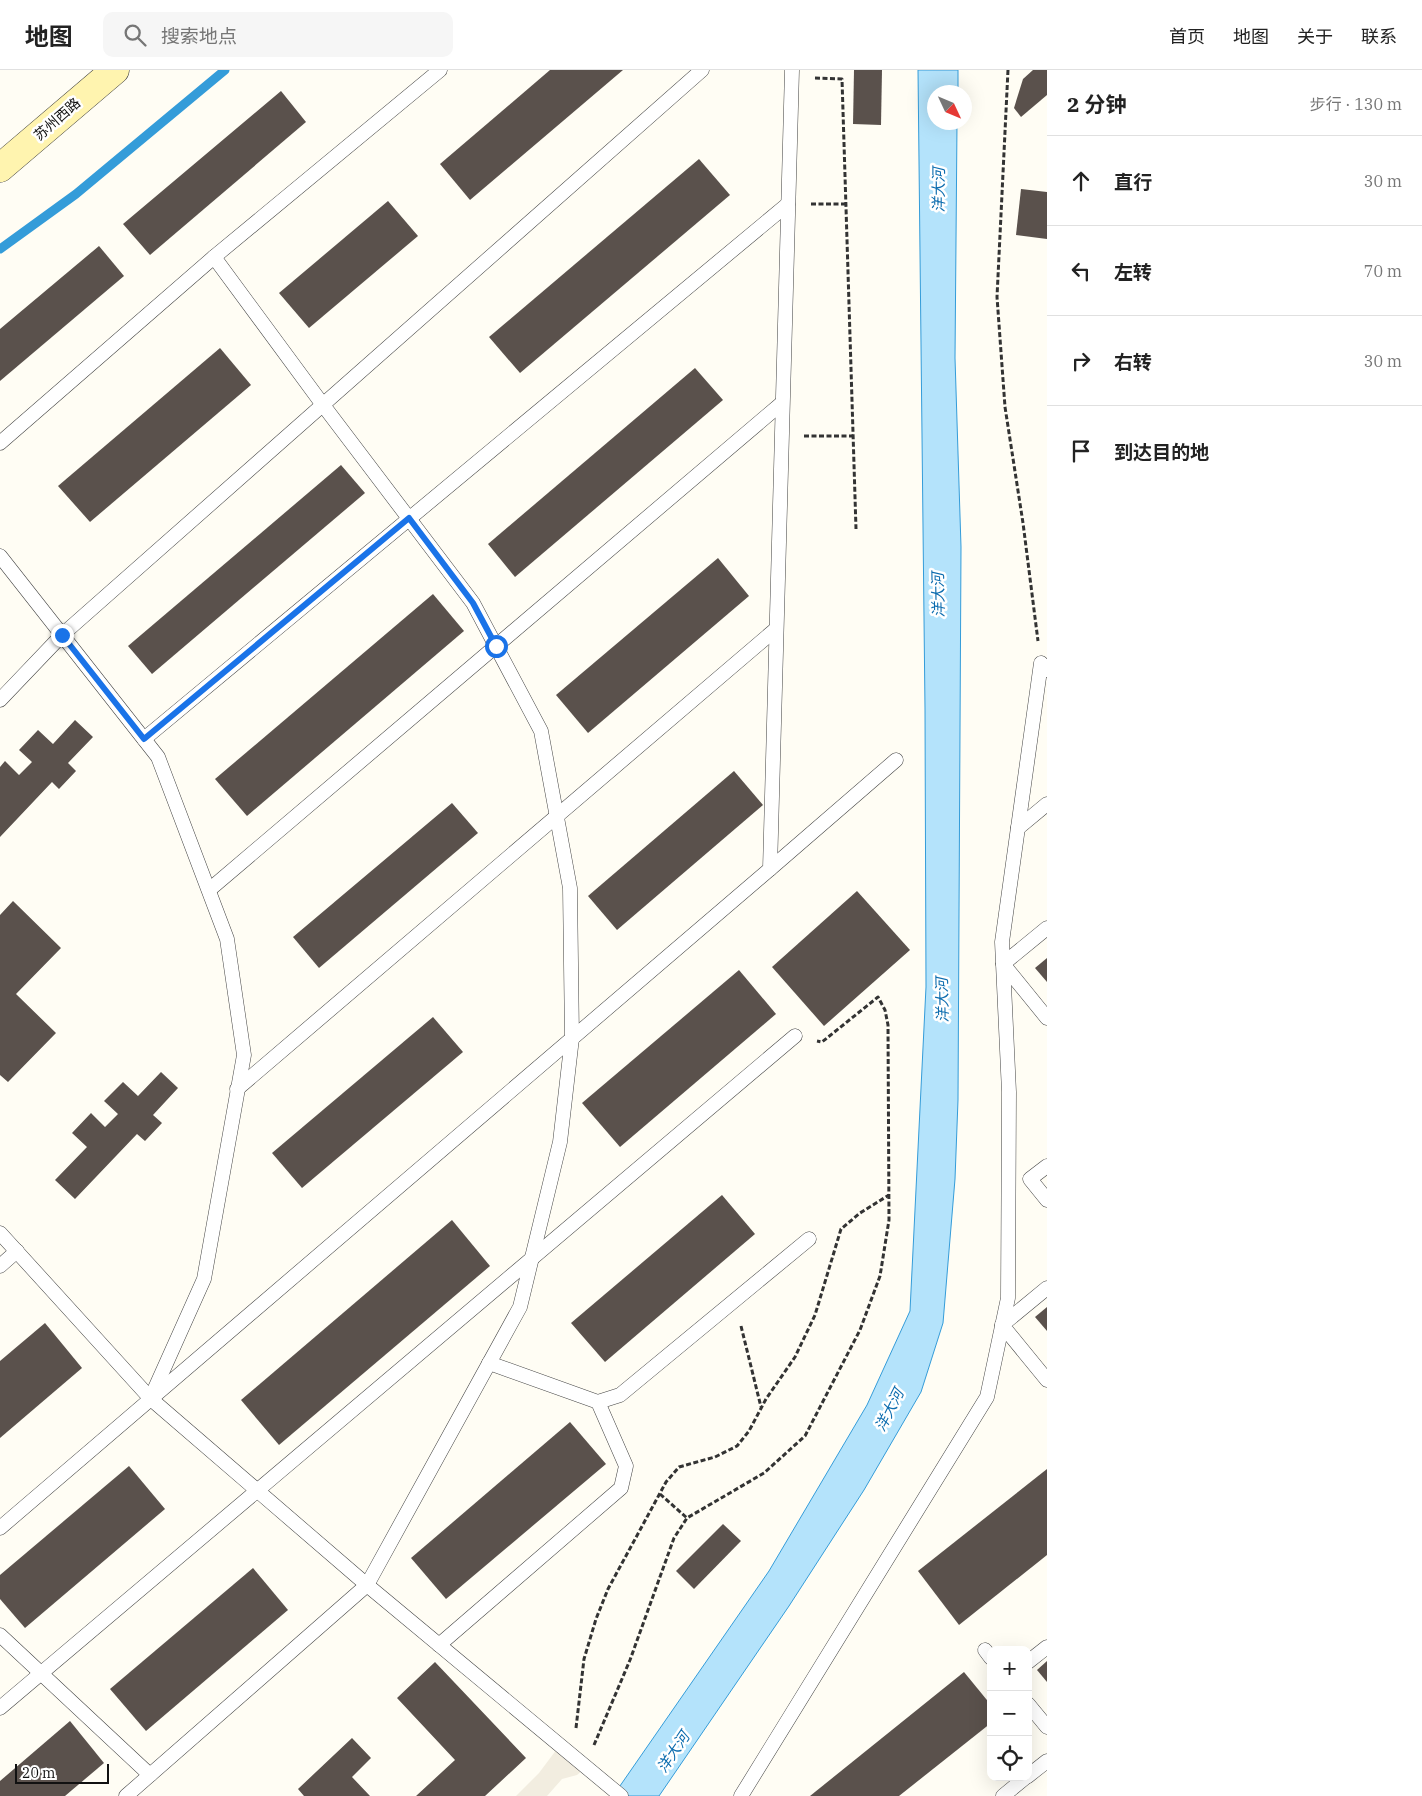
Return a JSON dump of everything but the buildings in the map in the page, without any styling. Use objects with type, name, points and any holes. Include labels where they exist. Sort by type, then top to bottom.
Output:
[{"type":"main road","name":"苏州西路","points":[[0,168],[115,70]]},
{"type":"lane","points":[[0,443],[214,257],[440,70]]},
{"type":"lane","points":[[0,700],[7,688],[62,635],[702,70]]},
{"type":"lane","points":[[770,869],[792,74]]},
{"type":"lane","points":[[144,739],[788,204]]},
{"type":"lane","points":[[126,1796],[367,1585],[520,1307],[560,1142],[572,1038],[570,888],[541,731],[473,603],[214,257]]},
{"type":"lane","points":[[209,890],[782,403]]},
{"type":"lane","points":[[0,556],[158,758],[227,939],[244,1055],[204,1279],[151,1399]]},
{"type":"lane","points":[[237,1089],[776,628]]},
{"type":"lane","points":[[741,1796],[987,1397],[1008,1298],[1009,1102],[1002,942],[1044,666]]},
{"type":"lane","points":[[0,1528],[896,760]]},
{"type":"lane","points":[[1018,828],[1047,804]]},
{"type":"lane","points":[[1003,964],[1047,928]]},
{"type":"lane","points":[[1003,964],[1047,1018]]},
{"type":"lane","points":[[0,1708],[795,1036]]},
{"type":"lane","points":[[1047,1166],[1030,1179],[1047,1200]]},
{"type":"lane","points":[[0,1233],[151,1399],[367,1585],[621,1796]]},
{"type":"lane","points":[[489,1363],[598,1402],[620,1395],[809,1239]]},
{"type":"lane","points":[[0,1266],[16,1251]]},
{"type":"lane","points":[[1002,1324],[1047,1288]]},
{"type":"lane","points":[[1002,1324],[1047,1380]]},
{"type":"lane","points":[[439,1645],[621,1488],[626,1466],[598,1402]]},
{"type":"lane","points":[[0,1635],[150,1775]]},
{"type":"lane","points":[[1032,1659],[1047,1647]]},
{"type":"lane","points":[[1032,1709],[1047,1727]]},
{"type":"lane","points":[[1032,1772],[1047,1761]]},
{"type":"lane","points":[[1003,1796],[1021,1781]]},
{"type":"path","points":[[1008,70],[1002,162],[997,297],[1005,407],[1044,666]]},
{"type":"path","points":[[792,74],[842,79],[856,529]]},
{"type":"path","points":[[788,204],[846,204]]},
{"type":"path","points":[[782,436],[853,436]]},
{"type":"path","points":[[586,1767],[630,1660],[674,1538],[687,1518],[764,1473],[805,1436],[860,1330],[880,1276],[889,1220],[888,1025],[885,1010],[878,997],[822,1042],[795,1036]]},
{"type":"path","points":[[572,1755],[584,1660],[596,1620],[608,1589],[666,1482],[679,1467],[715,1457],[737,1446],[749,1431],[761,1408],[795,1357],[815,1315],[841,1229],[860,1213],[889,1195]]},
{"type":"path","points":[[735,1301],[761,1408]]},
{"type":"path","points":[[660,1494],[687,1518]]},
{"type":"shaded area","points":[[560,1745],[586,1767],[577,1775],[562,1779],[547,1796],[516,1796],[539,1773]]},
{"type":"water","name":"洋大河","points":[[918,70],[958,70],[958,85],[927,85],[927,130],[957,130],[955,358],[961,547],[958,1100],[955,1179],[943,1323],[921,1392],[864,1490],[789,1606],[659,1796],[613,1796],[769,1571],[867,1405],[910,1311],[926,987]]},
{"type":"waterway","points":[[0,249],[76,194],[225,70]]},
{"type":"route","points":[[62,635],[144,739],[409,518],[473,603],[496,646]]}]
